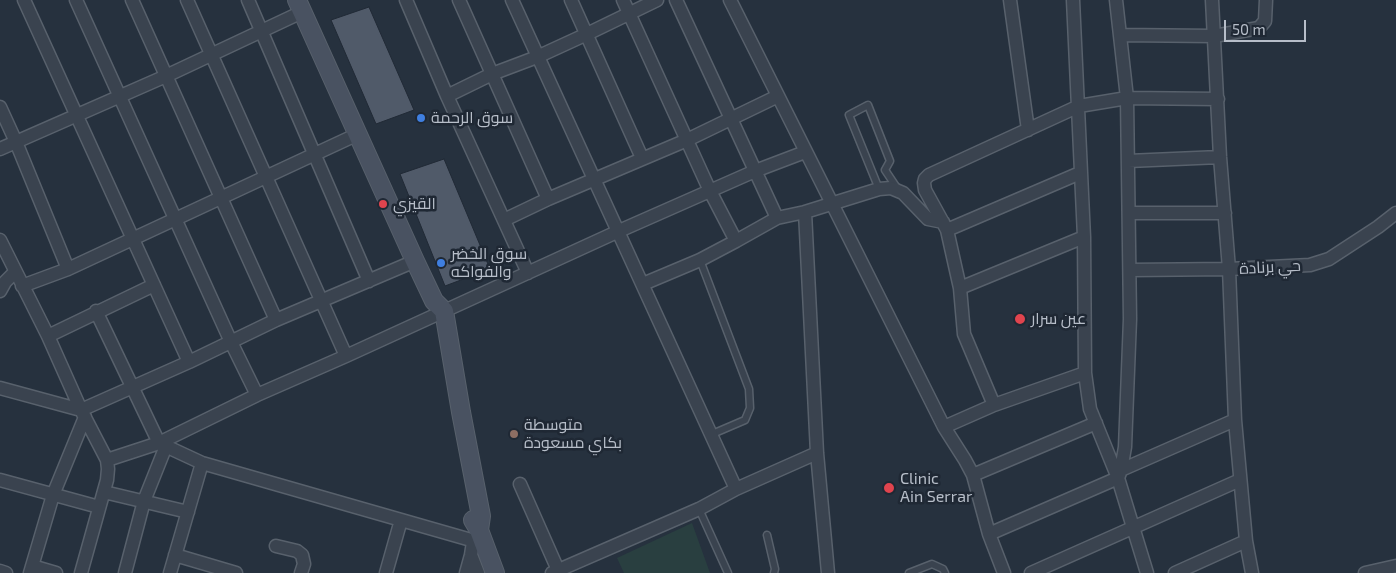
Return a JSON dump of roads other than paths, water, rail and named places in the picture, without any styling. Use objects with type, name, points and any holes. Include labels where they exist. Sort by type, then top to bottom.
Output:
[{"type":"street","points":[[24,0],[189,362]]},
{"type":"street","points":[[76,0],[231,342],[257,395]]},
{"type":"street","points":[[132,0],[276,320]]},
{"type":"street","points":[[187,0],[346,356]]},
{"type":"street","points":[[248,0],[369,281]]},
{"type":"street","points":[[406,0],[447,96],[528,273]]},
{"type":"street","points":[[459,0],[548,199]]},
{"type":"street","points":[[512,0],[736,489]]},
{"type":"street","points":[[571,0],[642,158]]},
{"type":"street","points":[[624,0],[710,191],[736,241]]},
{"type":"street","points":[[447,96],[657,0]]},
{"type":"street","points":[[676,0],[777,218]]},
{"type":"street","points":[[730,0],[944,427],[966,460],[974,476],[989,534],[1004,573]]},
{"type":"street","points":[[1010,0],[1028,130]]},
{"type":"street","points":[[1073,0],[1084,237],[1085,373],[1090,409],[1120,474],[1133,528],[1147,573]]},
{"type":"street","points":[[1116,0],[1127,98],[1130,270],[1130,329],[1125,447],[1120,474]]},
{"type":"street","points":[[1212,0],[1220,157],[1229,268],[1235,420],[1246,541],[1252,573]]},
{"type":"street","points":[[1120,35],[1214,36],[1259,28],[1265,21],[1266,0]]},
{"type":"street","points":[[0,149],[262,32],[300,6],[438,309],[451,417],[477,543],[478,573]]},
{"type":"street","points":[[504,220],[548,199],[687,140],[778,96]]},
{"type":"street","points":[[994,405],[964,334],[960,288],[945,226],[925,190],[925,179],[929,175],[1079,106],[1127,98],[1218,99]]},
{"type":"street","points":[[0,107],[68,269]]},
{"type":"street","points":[[22,286],[68,269],[358,134]]},
{"type":"street","points":[[107,460],[162,445],[257,395],[346,356],[438,309],[528,273],[755,171],[805,152]]},
{"type":"street","points":[[1128,161],[1220,157]]},
{"type":"street","points":[[642,284],[700,260],[777,218],[805,212],[879,189],[897,189],[928,219],[945,226],[1080,174]]},
{"type":"street","points":[[805,212],[817,453],[828,573]]},
{"type":"street","points":[[1129,213],[1225,213]]},
{"type":"street","name":"حي برنادة","points":[[1130,270],[1310,265],[1329,259],[1396,213]]},
{"type":"street","points":[[960,288],[1084,237]]},
{"type":"street","points":[[0,240],[8,265],[22,286],[48,336],[83,414],[107,460],[108,469],[104,492],[81,573]]},
{"type":"street","points":[[56,573],[31,570],[53,495],[83,414],[133,387],[276,320],[415,261]]},
{"type":"street","points":[[0,291],[5,282],[8,265]]},
{"type":"street","points":[[48,336],[154,285]]},
{"type":"street","points":[[96,312],[162,445],[202,463],[477,543],[495,573]]},
{"type":"street","points":[[944,427],[994,405],[1085,373]]},
{"type":"street","points":[[0,388],[83,414]]},
{"type":"street","points":[[989,534],[1235,420]]},
{"type":"street","points":[[974,476],[1096,423]]},
{"type":"street","points":[[125,573],[144,501],[162,445]]},
{"type":"street","points":[[520,484],[555,572],[699,509],[736,489],[817,453]]},
{"type":"street","points":[[170,573],[202,463]]},
{"type":"street","points":[[0,480],[99,507]]},
{"type":"street","points":[[1031,573],[1240,480]]},
{"type":"street","points":[[104,492],[188,512]]},
{"type":"street","points":[[386,573],[401,520]]},
{"type":"street","points":[[1176,573],[1246,541]]},
{"type":"street","points":[[466,573],[477,543]]},
{"type":"street","points":[[276,546],[297,551],[302,555],[304,564],[301,573]]},
{"type":"street","points":[[175,555],[236,573]]},
{"type":"street","points":[[1365,573],[1396,566]]},
{"type":"street","points":[[0,571],[6,573]]},
{"type":"lane","points":[[879,189],[849,115],[868,105],[890,161],[885,170],[897,189]]},
{"type":"lane","points":[[700,260],[749,389],[750,408],[744,420],[710,435]]},
{"type":"lane","points":[[699,509],[728,573]]},
{"type":"lane","points":[[767,535],[776,569],[774,573]]},
{"type":"lane","points":[[909,573],[932,564],[943,569],[945,573]]},
{"type":"place","name":"سوق الرحمة","points":[[421,118]]},
{"type":"place","name":"القيزي","points":[[383,204]]},
{"type":"place","name":"سوق الخضر والفواكه","points":[[441,263]]},
{"type":"place","name":"عين سرار","points":[[1020,319]]},
{"type":"place","name":"متوسطة بكاي مسعودة","points":[[514,434]]},
{"type":"place","name":"Clinic Ain Serrar","points":[[889,488]]}]
